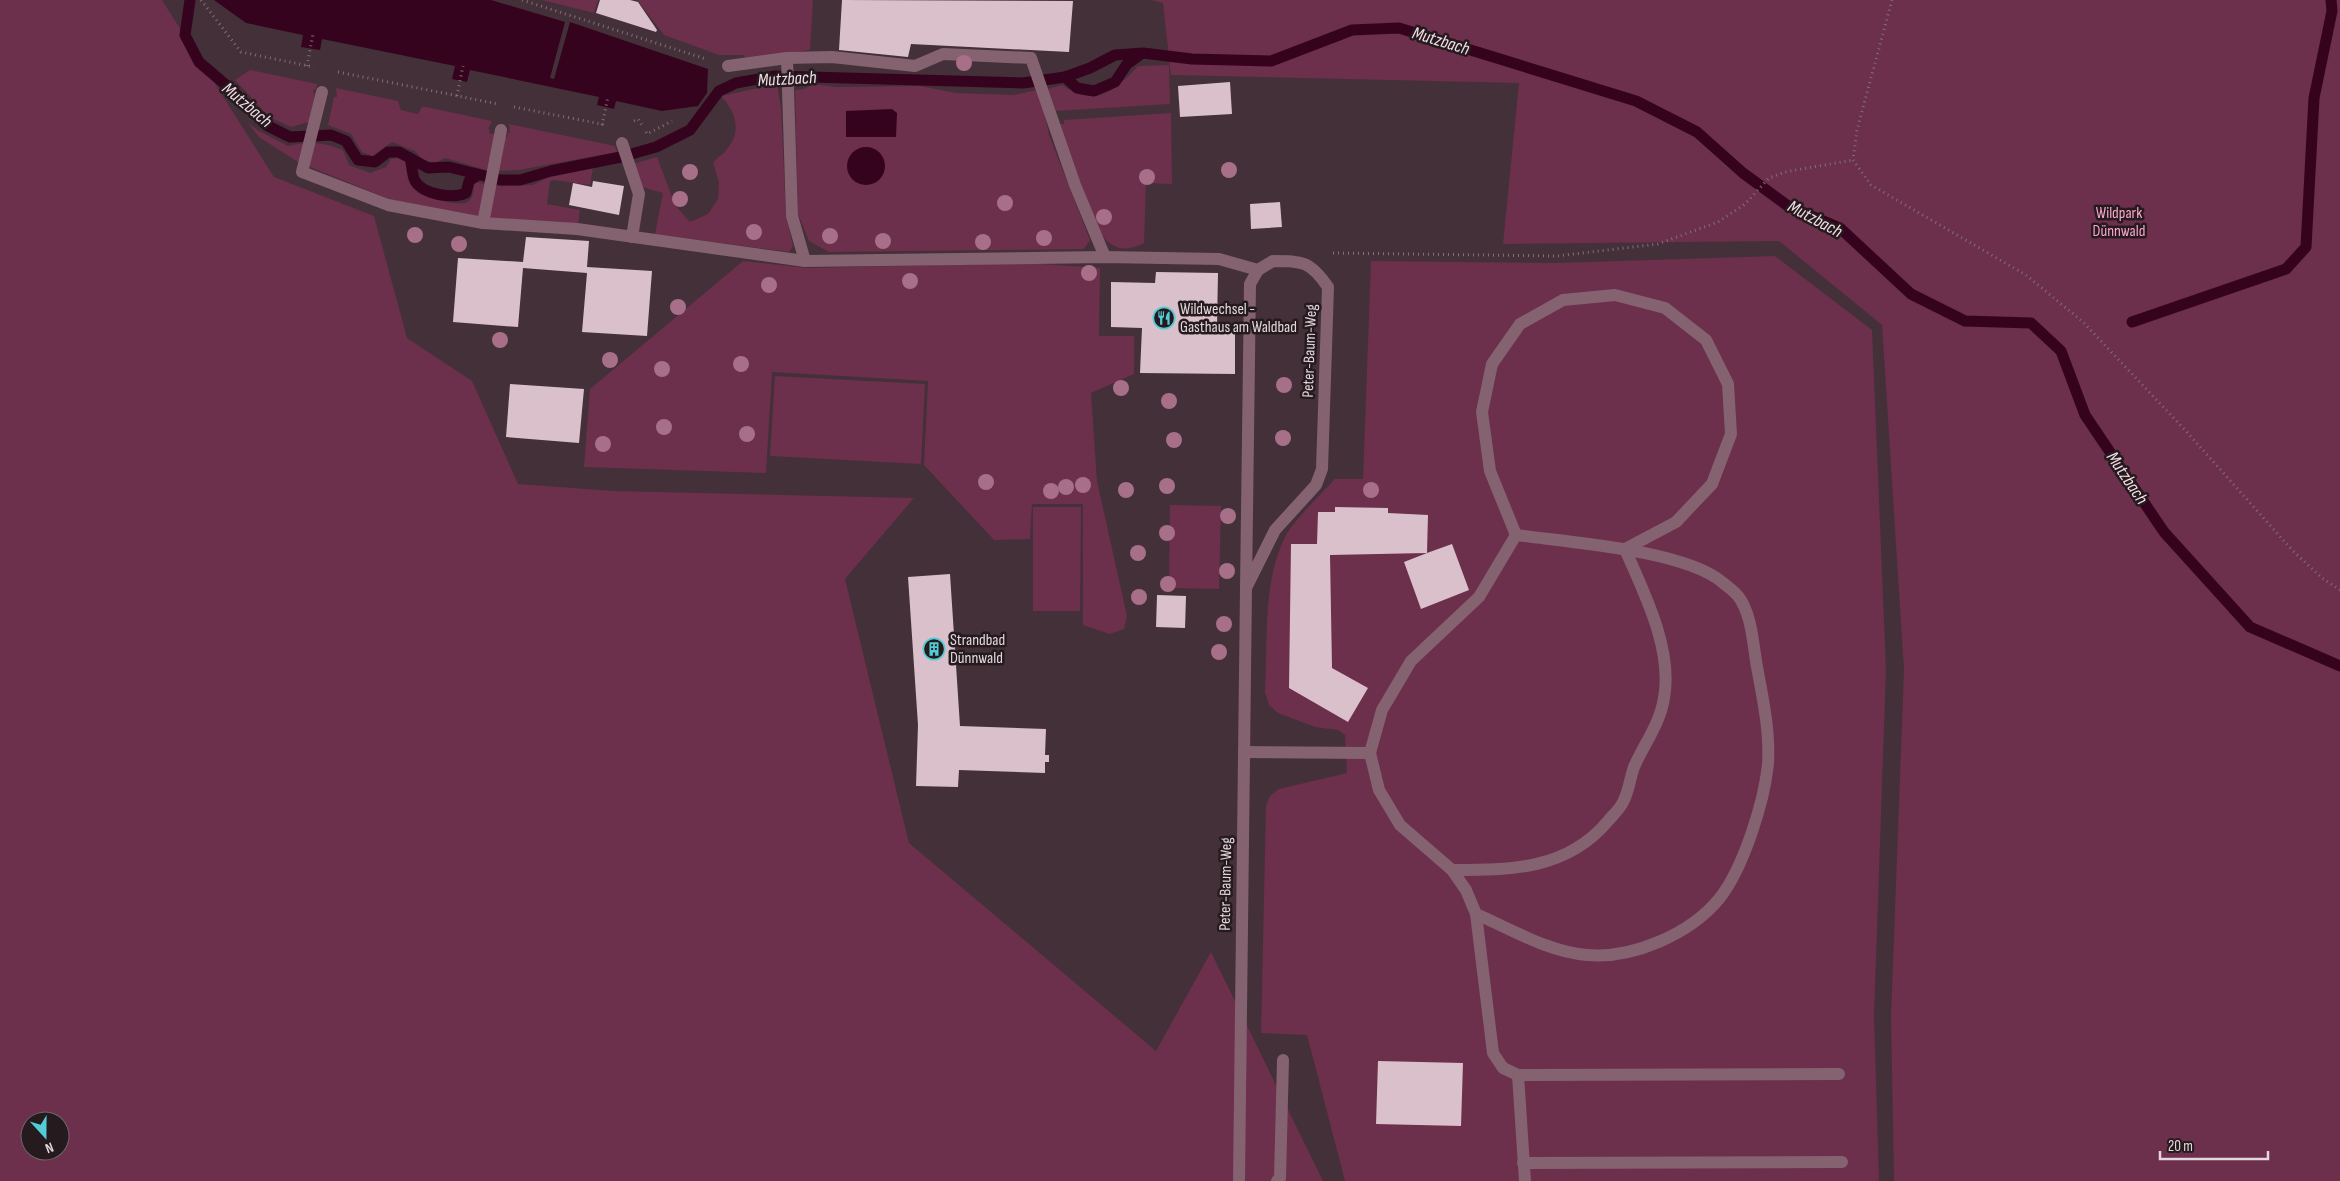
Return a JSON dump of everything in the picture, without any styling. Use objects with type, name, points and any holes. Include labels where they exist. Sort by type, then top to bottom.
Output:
[{"type":"street","points":[[728,66],[787,63],[832,57],[915,66],[944,50],[1031,54],[1075,185],[1104,257]]},
{"type":"street","points":[[787,63],[792,216],[805,261]]},
{"type":"street","points":[[322,92],[302,172],[388,205],[483,223],[577,229],[805,261],[1104,257],[1219,259],[1258,270],[1272,261],[1298,261],[1317,270]]},
{"type":"street","points":[[483,223],[501,130]]},
{"type":"street","points":[[622,146],[639,194],[632,238]]},
{"type":"street","name":"Peter-Baum-Weg","points":[[1239,1181],[1250,284],[1258,270]]},
{"type":"street","name":"Peter-Baum-Weg","points":[[1246,588],[1275,530],[1316,485],[1322,469],[1328,288],[1317,270]]},
{"type":"street","points":[[1516,535],[1490,471],[1482,412],[1492,364],[1520,324],[1563,300],[1615,295],[1665,308],[1706,340],[1728,384],[1731,434],[1712,484],[1676,522],[1625,549]]},
{"type":"street","points":[[1476,914],[1552,948],[1587,955],[1624,952],[1660,942],[1686,928],[1719,898],[1738,865],[1757,818],[1768,764],[1766,712],[1747,615],[1738,596],[1720,580],[1692,565],[1625,549],[1516,535]]},
{"type":"street","points":[[1516,535],[1479,597],[1411,661],[1382,710],[1370,753],[1379,790],[1400,825],[1452,870],[1466,890],[1476,914],[1493,1053],[1503,1068],[1518,1075],[1839,1074]]},
{"type":"street","points":[[1452,870],[1508,870],[1555,860],[1594,837],[1624,802],[1635,767],[1653,733],[1665,698],[1665,660],[1651,611],[1625,549]]},
{"type":"street","points":[[1244,752],[1370,753]]},
{"type":"street","points":[[1277,1181],[1280,1178],[1283,1060]]},
{"type":"street","points":[[1518,1075],[1524,1181]]},
{"type":"street","points":[[1524,1163],[1842,1162]]},
{"type":"path","points":[[201,0],[241,52],[321,68]]},
{"type":"path","points":[[522,0],[572,14],[728,66]]},
{"type":"path","points":[[1892,0],[1857,130],[1853,160],[1871,185],[2026,275],[2082,322],[2184,430],[2293,551],[2322,578],[2340,590]]},
{"type":"path","points":[[307,66],[313,34]]},
{"type":"path","points":[[457,96],[463,66]]},
{"type":"path","points":[[337,72],[609,126]]},
{"type":"path","points":[[602,125],[608,97]]},
{"type":"path","points":[[638,119],[647,134],[672,121]]},
{"type":"path","points":[[1317,270],[1330,253],[1556,256],[1658,244],[1718,222],[1745,204],[1769,178],[1784,172],[1853,160]]},
{"type":"green space","points":[[0,0],[162,0],[274,177],[374,216],[407,338],[472,381],[518,484],[614,491],[914,498],[845,579],[909,843],[1156,1051],[1211,952],[1323,1181],[0,1181]]},
{"type":"green space","points":[[542,0],[598,0],[594,13]]},
{"type":"green space","points":[[637,0],[813,0],[810,50],[745,59],[744,55],[719,55],[664,35]]},
{"type":"green space","name":"Wildpark Dünnwald","points":[[1151,0],[2340,0],[2340,1181],[1894,1181],[1891,1016],[1904,670],[1882,325],[1779,241],[1503,244],[1519,83],[1171,75],[1163,3]]},
{"type":"green space","points":[[1169,65],[1170,104],[1056,111],[1048,89],[1062,85],[1074,92],[1094,96],[1112,90],[1138,66]]},
{"type":"green space","points":[[250,70],[317,84],[313,93],[315,94],[309,122],[291,127],[269,117],[235,80]]},
{"type":"green space","points":[[777,84],[781,108],[786,216],[793,246],[789,252],[655,234],[663,193],[642,187],[633,164],[657,157],[675,205],[690,222],[708,214],[718,199],[719,182],[713,163],[732,142],[736,129],[730,108],[721,96]]},
{"type":"green space","points":[[813,84],[836,87],[920,86],[956,93],[1014,95],[1036,90],[1049,135],[1090,240],[1084,249],[829,252],[809,241],[798,214],[795,90],[804,89]]},
{"type":"green space","points":[[336,88],[398,101],[401,110],[418,114],[422,107],[426,107],[492,121],[488,129],[490,130],[489,133],[497,135],[489,171],[446,158],[434,163],[422,159],[415,151],[392,142],[372,156],[362,152],[351,134],[328,125],[334,97],[337,97]]},
{"type":"green space","points":[[1171,113],[1172,184],[1146,183],[1144,243],[1130,248],[1112,245],[1102,234],[1095,222],[1060,124],[1064,124],[1064,120]]},
{"type":"green space","points":[[247,122],[259,131],[288,146],[316,143],[343,150],[349,165],[370,173],[386,167],[391,159],[396,158],[407,162],[411,183],[415,190],[430,197],[449,202],[465,203],[469,201],[473,195],[475,182],[495,186],[533,185],[554,174],[593,168],[590,185],[550,181],[547,204],[580,210],[578,224],[477,217],[389,199],[298,162],[259,137]]},
{"type":"green space","points":[[509,124],[615,146],[617,152],[519,170],[496,171],[503,137],[507,137],[508,133],[510,133]]},
{"type":"green space","points":[[1775,256],[1872,330],[1886,670],[1874,1016],[1879,1181],[1345,1181],[1307,1035],[1261,1033],[1266,806],[1270,796],[1279,789],[1347,773],[1345,735],[1338,730],[1315,727],[1278,713],[1269,705],[1265,692],[1269,593],[1278,555],[1285,537],[1301,515],[1335,479],[1363,479],[1371,261],[1557,263]]},
{"type":"green space","points":[[743,261],[807,268],[1027,263],[1100,268],[1099,336],[1134,336],[1134,374],[1091,393],[1097,481],[1127,616],[1124,629],[1110,634],[1083,625],[1083,504],[1032,504],[1030,539],[994,540],[924,465],[928,381],[772,372],[766,473],[584,467],[590,389]]},
{"type":"green space","points":[[775,376],[925,384],[921,464],[770,456]]},
{"type":"green space","points":[[1170,505],[1221,506],[1219,589],[1169,588]]},
{"type":"green space","points":[[1033,507],[1081,507],[1080,611],[1033,611]]},
{"type":"shaded area","points":[[214,0],[491,0],[565,22],[550,78],[554,79],[570,22],[708,69],[707,93],[698,106],[662,111],[616,101],[614,109],[597,105],[599,97],[470,70],[467,82],[452,79],[455,66],[322,39],[320,50],[301,47],[303,35],[246,23]]},
{"type":"shaded area","points":[[892,109],[897,113],[896,137],[846,137],[846,111]]},
{"type":"shaded area","points":[[866,147],[879,153],[885,166],[879,179],[866,185],[853,179],[847,166],[853,153]]},
{"type":"building","points":[[600,0],[630,0],[638,2],[657,30],[656,32],[596,13]]},
{"type":"building","points":[[842,0],[1073,1],[1069,52],[911,44],[908,57],[839,50]]},
{"type":"building","points":[[1230,82],[1232,114],[1180,117],[1178,86]]},
{"type":"building","points":[[593,181],[624,186],[619,215],[569,205],[573,183],[592,187]]},
{"type":"building","points":[[1280,202],[1282,227],[1251,229],[1250,204]]},
{"type":"building","points":[[526,237],[589,241],[587,267],[652,271],[647,336],[582,332],[587,273],[523,268],[518,327],[453,322],[458,258],[523,262]]},
{"type":"building","name":"Wildwechsel - Gasthaus am Waldbad","points":[[1156,272],[1218,273],[1217,326],[1230,326],[1229,331],[1235,331],[1235,374],[1140,373],[1142,328],[1111,327],[1111,282],[1155,283]]},
{"type":"building","points":[[510,384],[584,389],[579,443],[506,437]]},
{"type":"building","points":[[1335,507],[1388,508],[1388,513],[1428,515],[1427,553],[1330,555],[1332,668],[1368,688],[1348,722],[1289,688],[1291,544],[1317,544],[1318,512],[1335,512]]},
{"type":"building","points":[[1452,544],[1469,590],[1421,609],[1404,562]]},
{"type":"building","name":"Strandbad Dünnwald","points":[[950,574],[960,726],[1046,729],[1045,755],[1049,755],[1049,762],[1045,762],[1045,773],[959,770],[958,787],[916,786],[918,725],[908,577]]},
{"type":"building","points":[[1157,595],[1186,596],[1185,628],[1156,627]]},
{"type":"building","points":[[1378,1061],[1463,1063],[1461,1126],[1376,1124]]},
{"type":"waterway","name":"Mutzbach","points":[[190,0],[185,35],[199,62],[233,91],[266,125],[290,137],[331,135],[346,141],[358,160],[375,162],[388,152],[399,152],[428,168],[449,167],[501,180],[520,180],[656,147],[690,130],[719,91],[736,83],[775,76],[1023,83],[1065,77],[1090,68],[1115,55],[1143,53],[1192,59],[1271,61],[1352,30],[1399,28],[1636,101],[1697,132],[1743,173],[1788,206],[1840,228],[1911,294],[1965,321],[2031,323],[2061,351],[2085,415],[2164,532],[2250,627],[2340,666]]},
{"type":"waterway","points":[[2132,322],[2286,269],[2306,247],[2314,98],[2332,11],[2331,0]]},
{"type":"waterway","name":"Mutzbach","points":[[1065,77],[1077,88],[1094,91],[1115,82],[1127,64],[1141,54]]},
{"type":"waterway","name":"Mutzbach","points":[[410,158],[415,181],[419,186],[432,193],[447,196],[466,193],[469,181],[478,175]]},
{"type":"place","name":"Wildwechsel - Gasthaus am Waldbad","points":[[1164,318]]},
{"type":"place","name":"Strandbad Dünnwald","points":[[934,649]]}]
